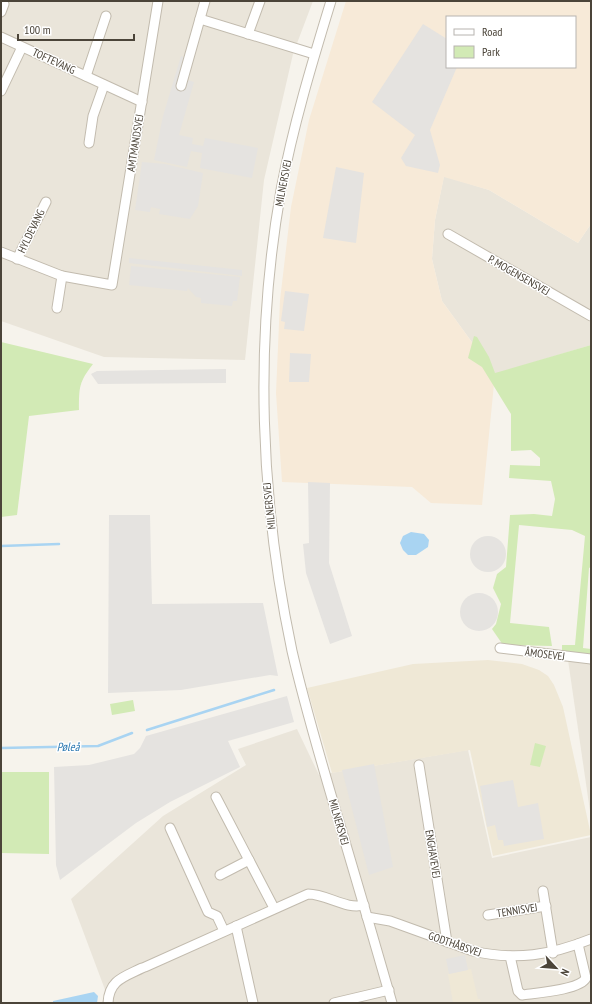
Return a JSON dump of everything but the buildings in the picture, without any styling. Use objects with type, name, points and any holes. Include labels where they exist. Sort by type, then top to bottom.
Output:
[{"type":"street","name":"AMTMANDSVEJ","points":[[112,285],[158,1]]},
{"type":"street","points":[[181,86],[205,1]]},
{"type":"street","points":[[248,34],[260,1]]},
{"type":"street","name":"MILNERSVEJ","points":[[331,1],[306,79],[281,188],[270,272],[264,364],[266,476],[275,557],[296,669],[392,1003]]},
{"type":"street","name":"TOFTEVANG","points":[[86,76],[106,16]]},
{"type":"street","points":[[200,19],[314,54]]},
{"type":"street","name":"TOFTEVANG","points":[[1,37],[142,102]]},
{"type":"street","name":"TOFTEVANG","points":[[1,91],[22,47]]},
{"type":"street","points":[[89,142],[93,116],[104,85]]},
{"type":"street","name":"HYLDEVANG","points":[[17,260],[46,202]]},
{"type":"street","name":"P. MOGENSENSVEJ","points":[[448,234],[591,316]]},
{"type":"street","name":"HYLDEVANG","points":[[1,252],[17,260],[62,276],[112,285]]},
{"type":"street","points":[[57,308],[62,276]]},
{"type":"street","name":"ÅMOSEVEJ","points":[[500,648],[591,658]]},
{"type":"street","name":"ENGHAVEVEJ","points":[[419,765],[447,942]]},
{"type":"street","points":[[216,797],[274,908]]},
{"type":"street","points":[[170,828],[208,912],[217,916],[224,931]]},
{"type":"street","points":[[220,875],[249,860]]},
{"type":"street","name":"TENNISVEJ","points":[[543,891],[553,953]]},
{"type":"street","points":[[108,1003],[111,987],[116,982],[144,967],[308,894],[318,894],[352,905],[364,905]]},
{"type":"street","name":"TENNISVEJ","points":[[488,915],[546,906]]},
{"type":"street","name":"GODTHÅBSVEJ","points":[[367,917],[390,921],[447,942],[487,954],[510,956],[553,953],[591,939]]},
{"type":"street","points":[[236,926],[253,1003]]},
{"type":"street","points":[[510,956],[518,991],[522,995],[571,987],[583,983],[586,978],[578,944]]},
{"type":"street","points":[[334,1003],[389,990]]},
{"type":"shaded area","points":[[1,1],[313,1],[293,54],[264,180],[245,360],[104,357],[1,321]]},
{"type":"shaded area","points":[[346,1],[591,1],[591,224],[578,243],[489,190],[444,177],[435,220],[432,259],[442,301],[495,374],[482,505],[431,503],[412,487],[282,482],[276,393],[280,300],[291,207],[309,120]]},
{"type":"shaded area","points":[[423,24],[446,38],[446,68],[457,68],[430,130],[440,165],[438,173],[406,166],[401,158],[415,135],[372,102]]},
{"type":"shaded area","points":[[181,56],[187,58],[181,78],[194,82],[179,135],[193,138],[192,144],[203,146],[205,138],[258,148],[252,178],[200,168],[202,153],[191,151],[187,167],[154,160],[163,116]]},
{"type":"shaded area","points":[[142,162],[165,164],[203,173],[198,206],[190,219],[159,214],[160,209],[151,207],[150,212],[135,210]]},
{"type":"shaded area","points":[[336,167],[364,173],[356,243],[323,238]]},
{"type":"shaded area","points":[[444,176],[489,190],[578,243],[591,224],[591,345],[495,374],[442,301],[432,259],[435,220]]},
{"type":"shaded area","points":[[129,258],[242,270],[242,276],[129,263]]},
{"type":"shaded area","points":[[131,266],[240,277],[237,301],[233,301],[232,306],[201,303],[201,298],[196,297],[188,288],[187,291],[129,285]]},
{"type":"shaded area","points":[[285,291],[309,294],[304,331],[284,329],[285,322],[281,321]]},
{"type":"shaded area","points":[[290,353],[311,354],[309,382],[289,382]]},
{"type":"shaded area","points":[[226,369],[226,383],[98,384],[91,374],[97,371]]},
{"type":"shaded area","points":[[308,482],[330,483],[329,563],[352,636],[330,644],[306,573],[303,544],[309,543]]},
{"type":"shaded area","points":[[109,515],[150,515],[152,604],[263,603],[278,676],[270,675],[181,690],[108,693]]},
{"type":"shaded area","points":[[488,536],[498,539],[503,544],[506,554],[503,564],[498,569],[488,572],[478,569],[473,564],[470,554],[473,544],[478,539]]},
{"type":"shaded area","points":[[475,593],[483,593],[493,598],[497,605],[497,619],[493,626],[483,631],[475,631],[465,626],[463,623],[460,616],[460,608],[465,598],[468,596]]},
{"type":"shaded area","points":[[591,659],[591,818],[568,660]]},
{"type":"shaded area","points":[[488,660],[522,664],[539,670],[548,676],[554,685],[563,707],[591,835],[493,856],[470,750],[332,773],[307,688],[413,664]]},
{"type":"shaded area","points":[[287,696],[294,722],[228,741],[240,767],[170,802],[136,823],[60,880],[56,865],[54,767],[89,765],[134,754],[140,748],[146,736]]},
{"type":"shaded area","points":[[297,729],[319,775],[468,750],[492,858],[591,837],[591,1003],[110,1003],[71,899],[163,816],[246,765],[238,749]]},
{"type":"shaded area","points":[[374,764],[393,867],[369,875],[342,770]]},
{"type":"shaded area","points":[[513,780],[518,807],[538,803],[544,839],[504,846],[503,840],[498,840],[495,825],[487,827],[480,786]]},
{"type":"shaded area","points":[[465,955],[468,970],[449,974],[446,959]]},
{"type":"shaded area","points":[[471,969],[478,999],[480,999],[481,1003],[453,1003],[448,974]]},
{"type":"green space","points":[[474,336],[477,337],[489,357],[495,373],[591,345],[591,567],[589,568],[583,648],[591,649],[591,654],[562,651],[562,645],[575,645],[585,536],[572,530],[519,525],[510,623],[549,627],[552,646],[503,645],[492,629],[496,624],[501,604],[493,588],[497,574],[506,567],[510,515],[534,514],[552,516],[555,499],[551,481],[509,478],[510,465],[540,466],[540,458],[531,450],[511,451],[511,414],[482,367],[468,358]]},
{"type":"green space","points":[[1,342],[93,364],[82,380],[79,396],[79,410],[29,416],[17,515],[1,517]]},
{"type":"green space","points":[[133,700],[135,711],[112,715],[110,704]]},
{"type":"green space","points":[[535,743],[546,746],[540,767],[530,765]]},
{"type":"green space","points":[[1,772],[49,772],[49,854],[1,853]]},
{"type":"water","points":[[411,532],[424,534],[429,540],[428,547],[416,555],[408,555],[403,550],[400,543],[403,536]]},
{"type":"water","points":[[94,992],[98,996],[97,1003],[53,1003],[53,1001]]},
{"type":"waterway","points":[[1,546],[59,544]]},
{"type":"waterway","name":"Pøleå","points":[[147,730],[274,690]]},
{"type":"waterway","name":"Pøleå","points":[[1,748],[98,746],[132,733]]}]
